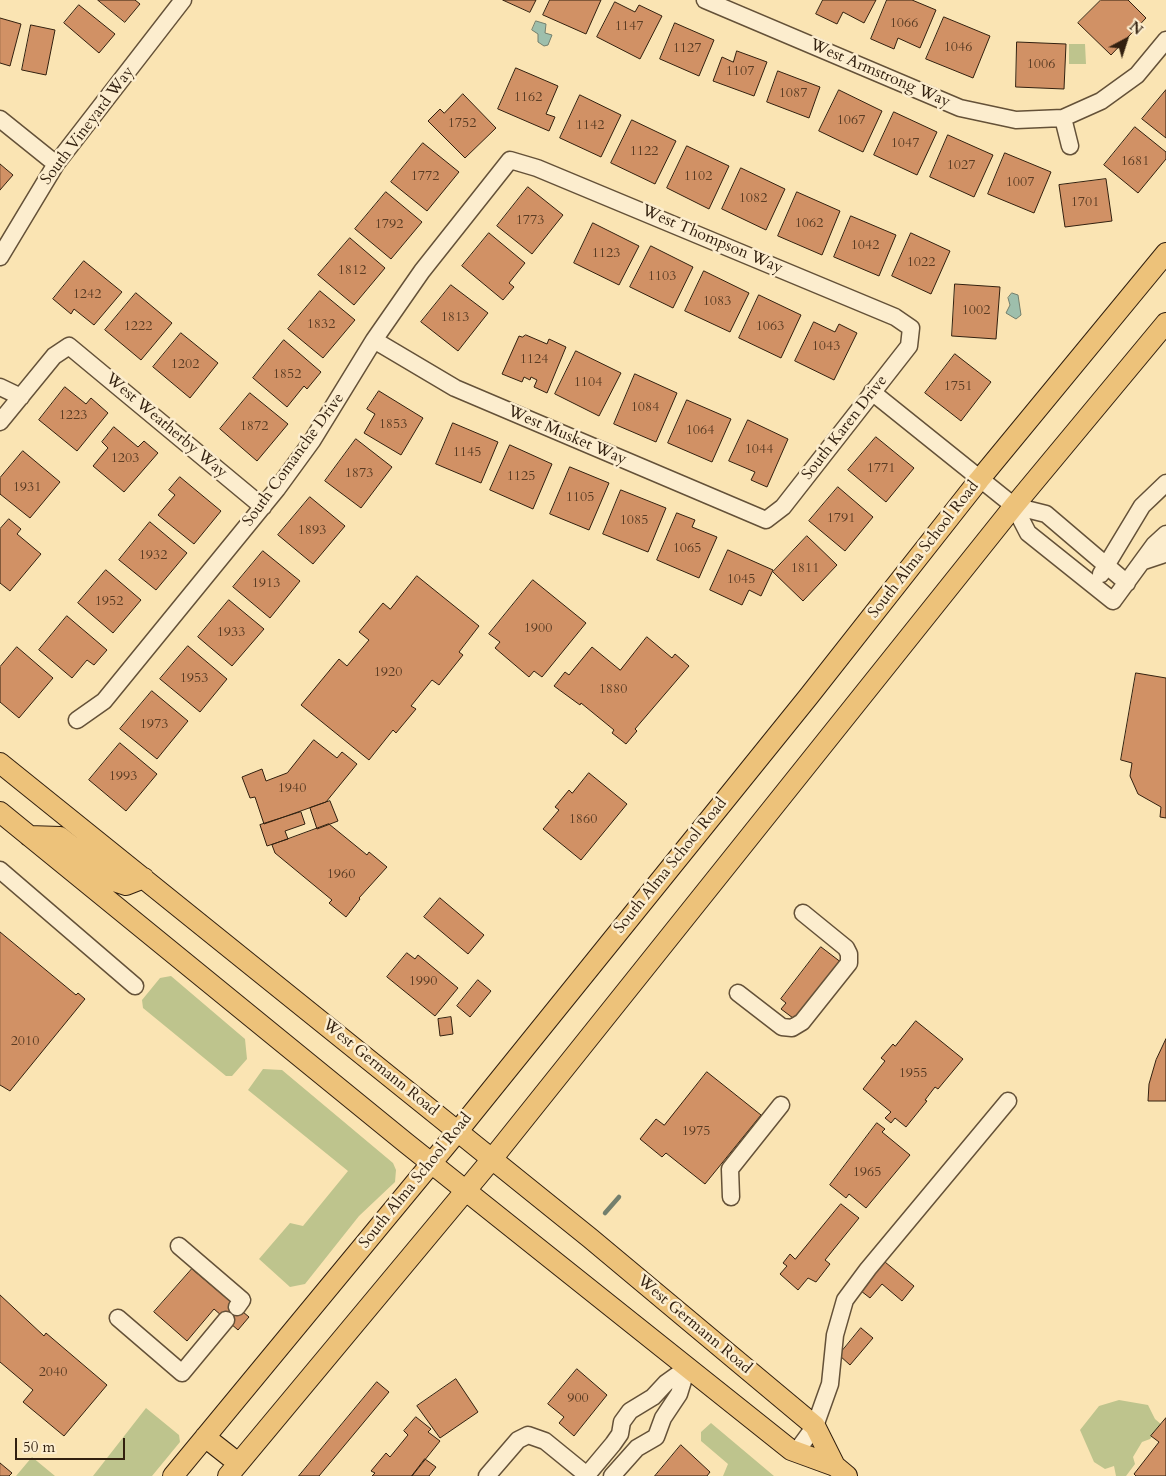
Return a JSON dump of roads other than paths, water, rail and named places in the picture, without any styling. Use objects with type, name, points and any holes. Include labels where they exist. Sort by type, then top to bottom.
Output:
[{"type":"main road","name":"South Alma School Road","points":[[173,1476],[458,1131],[809,696],[979,480],[1166,253]]},
{"type":"main road","points":[[205,1437],[233,1470],[766,828],[1014,506],[1166,323]]},
{"type":"main road","name":"West Germann Road","points":[[0,763],[458,1131],[815,1426],[841,1471]]},
{"type":"main road","name":"West Germann Road","points":[[0,812],[431,1164],[791,1450],[841,1471]]},
{"type":"main road","points":[[29,836],[60,837],[117,882],[126,885],[144,878]]},
{"type":"street","name":"West Armstrong Way","points":[[705,0],[960,108],[1016,120],[1063,118]]},
{"type":"street","name":"South Vineyard Way","points":[[0,257],[56,164],[180,1]]},
{"type":"street","points":[[1070,146],[1063,118],[1101,101],[1137,75],[1166,40]]},
{"type":"street","points":[[0,119],[56,164]]},
{"type":"street","name":"West Thompson Way","points":[[510,160],[537,168],[895,316],[911,328]]},
{"type":"street","name":"South Comanche Drive","points":[[77,720],[104,701],[263,508],[312,441],[374,340],[422,271],[510,160]]},
{"type":"street","name":"South Karen Drive","points":[[766,520],[783,507],[909,346],[911,328]]},
{"type":"street","name":"West Musket Way","points":[[374,340],[455,388],[766,520]]},
{"type":"street","name":"West Weatherby Way","points":[[20,397],[54,356],[69,346],[263,508]]},
{"type":"street","points":[[0,386],[20,397],[0,422]]},
{"type":"street","points":[[872,392],[979,480],[1014,506],[1046,514],[1127,583]]},
{"type":"street","points":[[1093,586],[1142,506],[1166,483]]},
{"type":"street","points":[[1014,506],[1028,534],[1112,601],[1154,546],[1166,534]]},
{"type":"street","points":[[1144,561],[1162,556],[1166,552]]},
{"type":"street","points":[[0,870],[136,986]]},
{"type":"street","points":[[738,993],[782,1027],[792,1028],[808,1015],[849,963],[849,954],[846,948],[803,913]]},
{"type":"street","points":[[796,1452],[815,1426],[830,1384],[835,1336],[845,1300],[868,1269],[1008,1101]]},
{"type":"street","points":[[731,1197],[730,1169],[781,1105]]},
{"type":"street","points":[[179,1246],[242,1300],[237,1307]]},
{"type":"street","points":[[118,1318],[182,1373],[226,1320]]},
{"type":"street","points":[[487,1476],[518,1440],[528,1436],[545,1441],[587,1476],[620,1434],[622,1422],[630,1411],[653,1398],[666,1383],[687,1368]]},
{"type":"street","points":[[612,1476],[637,1448],[656,1437],[663,1418],[679,1394],[687,1368]]},
{"type":"street","points":[[620,1434],[637,1448]]},
{"type":"waterway","points":[[605,1213],[619,1197]]}]
